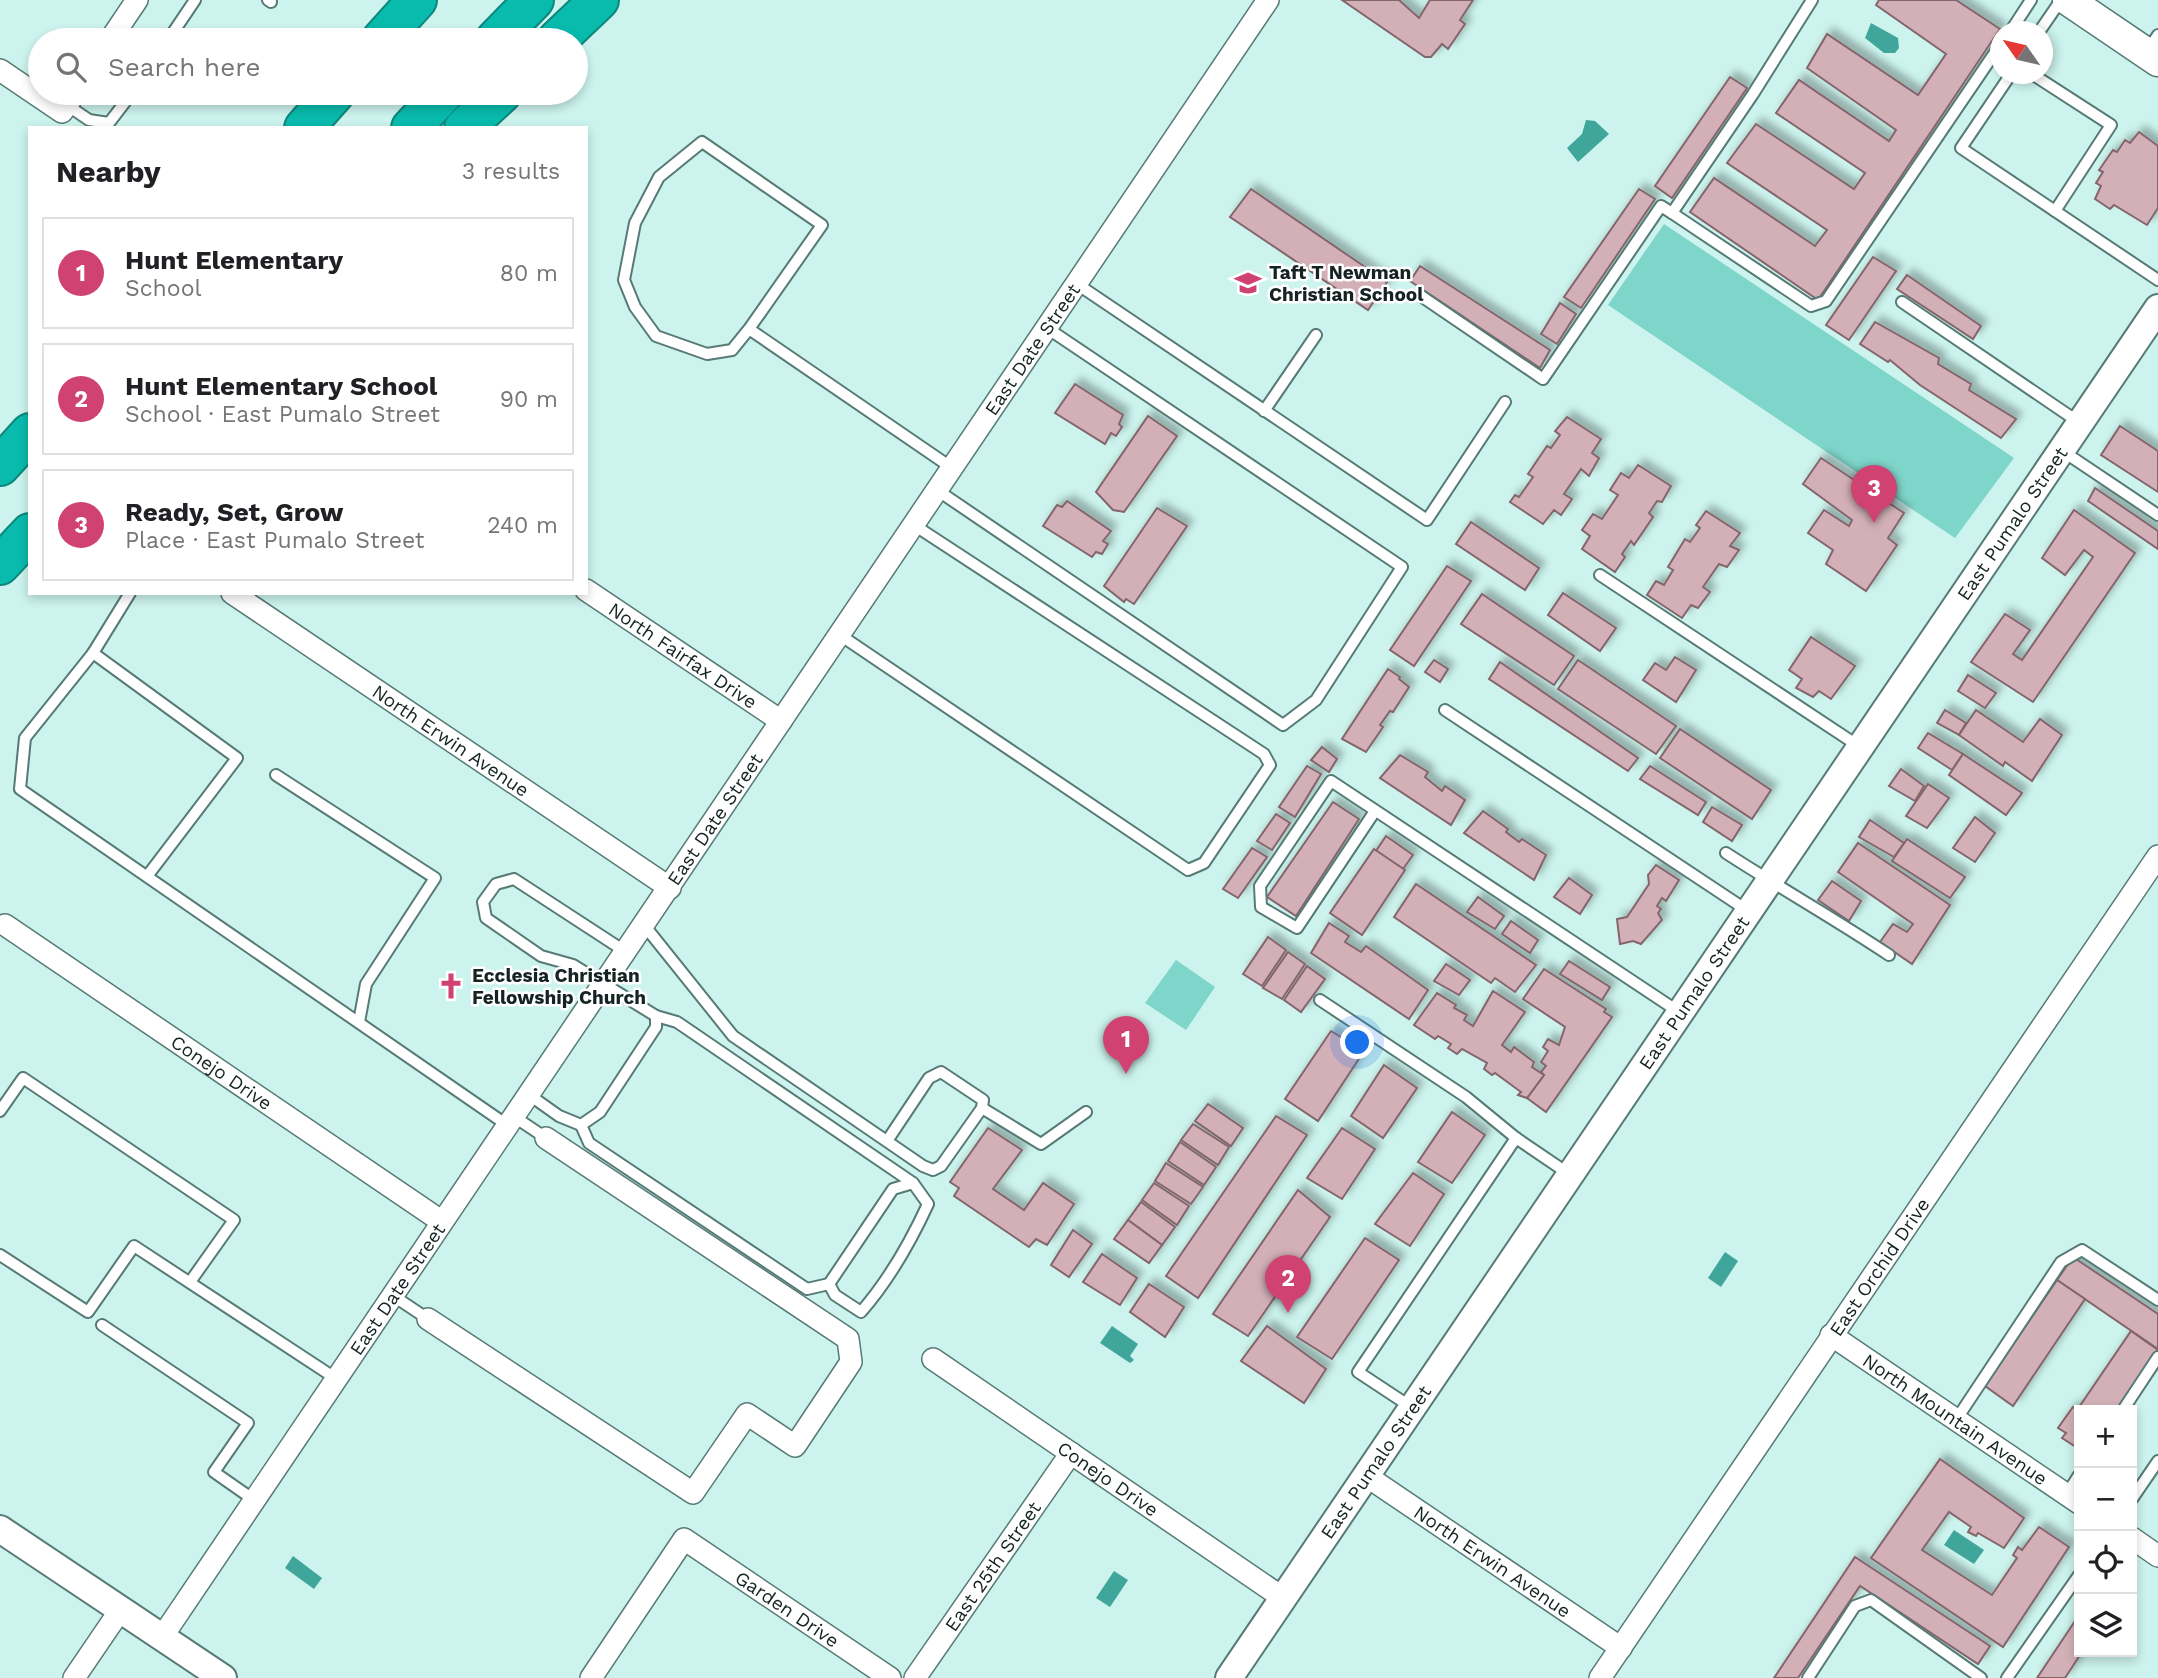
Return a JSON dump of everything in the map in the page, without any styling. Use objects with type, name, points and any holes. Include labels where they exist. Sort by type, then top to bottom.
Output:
[{"type":"highway","points":[[363,28],[384,0]]},
{"type":"highway","points":[[392,28],[417,0]]},
{"type":"highway","points":[[507,28],[534,0]]},
{"type":"highway","points":[[570,28],[599,0]]},
{"type":"highway","points":[[288,126],[304,105]]},
{"type":"highway","points":[[306,126],[324,105]]},
{"type":"highway","points":[[413,126],[433,105]]},
{"type":"highway","points":[[466,126],[489,105]]},
{"type":"highway","points":[[0,466],[28,435]]},
{"type":"highway","points":[[0,565],[28,535]]},
{"type":"main road","points":[[2077,3],[2154,49]]},
{"type":"street","points":[[118,28],[137,0]]},
{"type":"street","name":"East Date Street","points":[[162,1637],[1268,0]]},
{"type":"street","points":[[0,70],[28,84]]},
{"type":"street","name":"East Pumalo Street","points":[[1229,1678],[1410,1407],[2158,308]]},
{"type":"street","name":"North Fairfax Drive","points":[[588,591],[780,721]]},
{"type":"street","name":"North Erwin Avenue","points":[[235,595],[670,888]]},
{"type":"street","name":"East Orchid Drive","points":[[1600,1678],[2158,856]]},
{"type":"street","name":"Conejo Drive","points":[[5,925],[441,1221]]},
{"type":"street","points":[[428,1319],[693,1493],[747,1414],[795,1446],[851,1362],[848,1339],[546,1138]]},
{"type":"street","name":"North Mountain Avenue","points":[[1831,1335],[2073,1499]]},
{"type":"street","name":"Conejo Drive","points":[[933,1359],[1283,1598]]},
{"type":"street","name":"East 25th Street","points":[[915,1678],[1071,1453]]},
{"type":"street","name":"North Erwin Avenue","points":[[1365,1475],[1621,1648]]},
{"type":"street","points":[[0,1529],[223,1678]]},
{"type":"street","name":"Garden Drive","points":[[591,1678],[684,1539],[890,1678]]},
{"type":"street","points":[[2137,1541],[2158,1556]]},
{"type":"street","points":[[74,1678],[121,1609]]},
{"type":"lane","points":[[176,28],[195,0]]},
{"type":"lane","points":[[1672,213],[1753,94],[1812,0]]},
{"type":"lane","points":[[2017,21],[2031,0]]},
{"type":"lane","points":[[2053,21],[2077,3]]},
{"type":"lane","points":[[1421,296],[1543,379],[1661,206],[1811,306],[1826,301],[1990,60]]},
{"type":"lane","points":[[2004,84],[1961,148],[2158,280]]},
{"type":"lane","points":[[2047,84],[2111,125],[2055,211]]},
{"type":"lane","points":[[70,105],[89,120],[108,123],[122,105]]},
{"type":"lane","points":[[702,142],[822,225],[749,329],[732,350],[707,354],[677,345],[656,335],[635,307],[624,280],[635,223],[659,177],[702,142]]},
{"type":"lane","points":[[1077,284],[1427,520],[1505,402]]},
{"type":"lane","points":[[1902,302],[2080,423]]},
{"type":"lane","points":[[937,490],[1283,725],[1316,699],[1402,567],[1047,328]]},
{"type":"lane","points":[[749,329],[952,468]]},
{"type":"lane","points":[[1264,411],[1316,334]]},
{"type":"lane","points":[[2061,450],[2158,515]]},
{"type":"lane","points":[[840,635],[1188,870],[1204,863],[1270,765],[1264,754],[914,525]]},
{"type":"lane","points":[[1600,575],[1860,747]]},
{"type":"lane","points":[[129,595],[93,653],[25,738],[20,789],[359,1022],[510,1120],[546,1138]]},
{"type":"lane","points":[[93,653],[237,758],[148,875]]},
{"type":"lane","points":[[1445,710],[1748,911]]},
{"type":"lane","points":[[276,775],[435,878],[366,984],[359,1022]]},
{"type":"lane","points":[[1375,811],[1297,928],[1261,907],[1260,886],[1331,781],[1679,1012]]},
{"type":"lane","points":[[1726,853],[1768,882],[1813,904],[1889,955]]},
{"type":"lane","points":[[626,952],[514,879],[496,884],[484,902],[486,918],[541,956],[573,965],[656,1016],[677,1022],[913,1183],[928,1204],[917,1228],[873,1298],[861,1312],[835,1295],[830,1284]]},
{"type":"lane","points":[[644,925],[733,1036],[887,1141],[933,1170],[941,1166],[982,1108],[983,1100],[941,1072],[929,1078],[887,1141]]},
{"type":"lane","points":[[1320,1000],[1466,1097],[1516,1138],[1569,1174]]},
{"type":"lane","points":[[581,1125],[600,1112],[656,1027],[656,1016]]},
{"type":"lane","points":[[0,1111],[23,1078],[234,1220],[190,1282]]},
{"type":"lane","points":[[528,1094],[559,1116],[581,1125],[589,1143],[807,1289],[830,1284],[893,1189],[913,1183]]},
{"type":"lane","points":[[982,1108],[1041,1144],[1086,1112]]},
{"type":"lane","points":[[1410,1407],[1358,1372],[1516,1138]]},
{"type":"lane","points":[[0,1255],[88,1312],[134,1246],[335,1378]]},
{"type":"lane","points":[[1956,1420],[2061,1262],[2081,1250],[2158,1300]]},
{"type":"lane","points":[[391,1295],[428,1319]]},
{"type":"lane","points":[[102,1325],[248,1423],[214,1472],[254,1500]]},
{"type":"lane","points":[[2126,1405],[2158,1357]]},
{"type":"lane","points":[[2137,1492],[2158,1461]]},
{"type":"lane","points":[[2007,1678],[2074,1583]]},
{"type":"lane","points":[[1808,1678],[1855,1606],[1871,1600],[1981,1678]]},
{"type":"shaded area","points":[[1871,23],[1898,38],[1899,48],[1895,53],[1884,53],[1865,38]]},
{"type":"shaded area","points":[[1586,120],[1595,121],[1609,134],[1578,162],[1567,148],[1582,134]]},
{"type":"shaded area","points":[[1664,224],[2014,458],[1955,538],[1608,305]]},
{"type":"shaded area","points":[[1176,960],[1215,987],[1186,1030],[1145,1003]]},
{"type":"shaded area","points":[[1725,1252],[1738,1261],[1721,1287],[1708,1278]]},
{"type":"shaded area","points":[[1112,1326],[1138,1344],[1130,1356],[1134,1360],[1130,1363],[1100,1343]]},
{"type":"shaded area","points":[[1954,1530],[1984,1550],[1974,1564],[1944,1545]]},
{"type":"shaded area","points":[[293,1556],[322,1578],[314,1589],[285,1568]]},
{"type":"shaded area","points":[[1114,1571],[1128,1580],[1110,1607],[1096,1598]]},
{"type":"building","points":[[1342,0],[1399,0],[1419,18],[1430,0],[1473,0],[1460,20],[1465,24],[1448,49],[1442,44],[1431,57],[1425,57]]},
{"type":"building","points":[[1879,0],[1956,0],[1990,22],[1990,44],[1818,300],[1690,212],[1714,178],[1815,246],[1827,230],[1727,163],[1756,124],[1854,189],[1865,173],[1776,113],[1799,80],[1889,141],[1896,130],[1807,68],[1827,34],[1918,95],[1946,54],[1876,5]]},
{"type":"building","points":[[1730,77],[1747,88],[1672,198],[1655,186]]},
{"type":"building","points":[[2139,132],[2158,146],[2158,208],[2147,225],[2114,205],[2110,209],[2095,199],[2101,186],[2096,183],[2103,172],[2099,170],[2113,150],[2117,152],[2125,140],[2130,143]]},
{"type":"building","points":[[1251,189],[1387,282],[1368,310],[1230,217]]},
{"type":"building","points":[[1639,189],[1655,199],[1581,308],[1564,297]]},
{"type":"building","points":[[1873,257],[1896,271],[1849,340],[1826,325]]},
{"type":"building","points":[[1420,266],[1550,350],[1540,368],[1410,281]]},
{"type":"building","points":[[1907,275],[1981,326],[1973,339],[1897,289]]},
{"type":"building","points":[[1560,303],[1576,314],[1557,344],[1541,334]]},
{"type":"building","points":[[1875,322],[1939,358],[1938,364],[1971,384],[1969,390],[2016,419],[2001,438],[1920,385],[1890,360],[1888,362],[1860,344]]},
{"type":"building","points":[[1075,384],[1123,415],[1119,424],[1122,427],[1116,436],[1111,433],[1105,444],[1055,413]]},
{"type":"building","points":[[1148,416],[1177,436],[1124,512],[1113,510],[1096,492]]},
{"type":"building","points":[[1567,417],[1601,439],[1592,453],[1599,458],[1589,476],[1581,469],[1564,494],[1572,499],[1561,515],[1554,510],[1543,524],[1510,502],[1515,495],[1519,497],[1533,477],[1528,474],[1547,446],[1551,448],[1560,435],[1555,431]]},
{"type":"building","points":[[2120,426],[2158,451],[2158,492],[2101,455]]},
{"type":"building","points":[[1821,458],[1904,513],[1888,538],[1897,545],[1866,591],[1826,564],[1833,550],[1808,533],[1824,510],[1849,526],[1852,520],[1803,484]]},
{"type":"building","points":[[1638,465],[1671,486],[1662,502],[1657,501],[1649,513],[1653,517],[1634,545],[1631,541],[1622,554],[1625,557],[1615,572],[1582,549],[1590,536],[1582,530],[1593,514],[1602,519],[1618,495],[1610,490],[1621,473],[1629,478]]},
{"type":"building","points":[[2095,488],[2158,531],[2158,549],[2088,501]]},
{"type":"building","points":[[1067,501],[1111,531],[1103,541],[1108,544],[1102,554],[1096,552],[1092,557],[1043,526],[1057,505],[1062,507]]},
{"type":"building","points":[[1157,508],[1187,526],[1134,604],[1126,599],[1124,602],[1104,586]]},
{"type":"building","points":[[2074,510],[2135,553],[2033,702],[1971,662],[2005,614],[2030,630],[2013,654],[2022,660],[2093,557],[2084,550],[2065,575],[2042,558]]},
{"type":"building","points":[[1706,511],[1740,533],[1730,546],[1739,550],[1727,567],[1719,564],[1703,587],[1710,592],[1698,608],[1691,605],[1682,618],[1647,595],[1656,581],[1664,585],[1673,570],[1668,567],[1685,539],[1690,542],[1700,528],[1696,525]]},
{"type":"building","points":[[1471,522],[1539,568],[1525,590],[1456,544]]},
{"type":"building","points":[[1447,566],[1471,581],[1414,666],[1390,650]]},
{"type":"building","points":[[1563,593],[1616,628],[1600,651],[1548,615]]},
{"type":"building","points":[[1482,594],[1574,656],[1554,685],[1461,624]]},
{"type":"building","points":[[1811,637],[1855,666],[1831,699],[1819,691],[1813,697],[1796,688],[1802,679],[1789,670]]},
{"type":"building","points":[[1675,657],[1696,670],[1676,702],[1643,680],[1655,663],[1666,670]]},
{"type":"building","points":[[1434,660],[1448,669],[1440,682],[1425,672]]},
{"type":"building","points":[[1578,660],[1676,726],[1656,754],[1558,689]]},
{"type":"building","points":[[1500,662],[1638,758],[1628,771],[1489,679]]},
{"type":"building","points":[[1388,669],[1409,687],[1393,712],[1390,711],[1380,725],[1383,727],[1366,752],[1342,739]]},
{"type":"building","points":[[1968,675],[1996,693],[1985,708],[1958,691]]},
{"type":"building","points":[[1945,710],[1966,723],[1959,735],[1937,723]]},
{"type":"building","points":[[1976,710],[2023,742],[2040,719],[2062,735],[2032,781],[2005,762],[2003,766],[1959,735]]},
{"type":"building","points":[[1680,729],[1771,790],[1752,819],[1660,758]]},
{"type":"building","points":[[1928,733],[1963,754],[1952,770],[1918,748]]},
{"type":"building","points":[[1322,747],[1337,759],[1329,772],[1311,760]]},
{"type":"building","points":[[1963,754],[2022,793],[2006,815],[1949,775]]},
{"type":"building","points":[[1400,755],[1428,772],[1425,777],[1442,791],[1445,786],[1465,800],[1451,825],[1380,778]]},
{"type":"building","points":[[1307,766],[1321,774],[1295,817],[1279,807]]},
{"type":"building","points":[[1650,766],[1706,802],[1698,815],[1640,779]]},
{"type":"building","points":[[1901,769],[1924,786],[1915,801],[1889,786]]},
{"type":"building","points":[[1928,784],[1949,798],[1927,828],[1906,816]]},
{"type":"building","points":[[1333,802],[1359,819],[1296,916],[1267,897]]},
{"type":"building","points":[[1712,807],[1742,825],[1732,841],[1703,822]]},
{"type":"building","points":[[1483,811],[1508,829],[1506,832],[1519,842],[1522,839],[1546,855],[1534,880],[1464,833]]},
{"type":"building","points":[[1276,814],[1290,823],[1272,850],[1257,841]]},
{"type":"building","points":[[1975,817],[1995,833],[1975,862],[1953,848]]},
{"type":"building","points":[[1870,820],[1904,843],[1894,857],[1859,837]]},
{"type":"building","points":[[1386,836],[1413,855],[1403,869],[1376,851]]},
{"type":"building","points":[[1907,839],[1965,877],[1950,898],[1892,861]]},
{"type":"building","points":[[1858,843],[1950,905],[1912,964],[1880,942],[1893,924],[1907,932],[1913,924],[1838,872]]},
{"type":"building","points":[[1252,848],[1267,857],[1238,898],[1223,889]]},
{"type":"building","points":[[1374,849],[1405,870],[1362,935],[1330,913]]},
{"type":"building","points":[[1656,865],[1679,880],[1666,901],[1662,898],[1657,906],[1661,909],[1658,913],[1662,920],[1641,944],[1633,941],[1620,944],[1617,919],[1627,917],[1649,884],[1648,875]]},
{"type":"building","points":[[1569,878],[1592,895],[1580,914],[1554,897]]},
{"type":"building","points":[[1832,881],[1861,901],[1849,921],[1818,900]]},
{"type":"building","points":[[1416,884],[1536,965],[1515,992],[1495,978],[1491,983],[1394,917]]},
{"type":"building","points":[[1478,897],[1504,916],[1495,929],[1467,912]]},
{"type":"building","points":[[1511,921],[1538,940],[1530,953],[1502,934]]},
{"type":"building","points":[[1329,923],[1349,936],[1345,942],[1361,952],[1366,946],[1428,990],[1409,1019],[1311,953]]},
{"type":"building","points":[[1268,937],[1286,950],[1262,986],[1243,974]]},
{"type":"building","points":[[1288,952],[1305,964],[1282,999],[1263,988]]},
{"type":"building","points":[[1569,961],[1610,987],[1602,1000],[1560,974]]},
{"type":"building","points":[[1446,964],[1470,980],[1459,995],[1434,981]]},
{"type":"building","points":[[1307,966],[1325,979],[1301,1012],[1284,1000]]},
{"type":"building","points":[[1544,969],[1606,1009],[1604,1012],[1612,1017],[1546,1112],[1527,1098],[1544,1075],[1541,1072],[1546,1066],[1541,1062],[1548,1051],[1543,1047],[1548,1039],[1559,1045],[1565,1027],[1523,999]]},
{"type":"building","points":[[1493,991],[1525,1012],[1502,1045],[1511,1052],[1514,1047],[1534,1062],[1532,1067],[1544,1075],[1527,1098],[1518,1095],[1521,1092],[1495,1073],[1492,1075],[1484,1069],[1487,1063],[1462,1049],[1457,1054],[1448,1048],[1451,1044],[1438,1036],[1435,1039],[1414,1025],[1437,993],[1467,1015],[1464,1020],[1473,1026]]},
{"type":"building","points":[[1331,1031],[1364,1051],[1318,1121],[1285,1099]]},
{"type":"building","points":[[1384,1065],[1417,1088],[1383,1138],[1351,1116]]},
{"type":"building","points":[[1208,1104],[1243,1128],[1231,1146],[1195,1121]]},
{"type":"building","points":[[1452,1112],[1485,1135],[1452,1183],[1418,1162]]},
{"type":"building","points":[[1276,1116],[1307,1135],[1198,1298],[1166,1276]]},
{"type":"building","points":[[1193,1124],[1229,1147],[1218,1165],[1181,1140]]},
{"type":"building","points":[[988,1128],[1022,1150],[993,1189],[1024,1210],[1043,1183],[1074,1204],[1047,1245],[1036,1239],[1029,1247],[954,1196],[959,1188],[950,1182]]},
{"type":"building","points":[[1342,1128],[1375,1149],[1342,1199],[1307,1178]]},
{"type":"building","points":[[1180,1142],[1216,1167],[1204,1185],[1168,1161]]},
{"type":"building","points":[[1166,1163],[1203,1187],[1191,1204],[1155,1181]]},
{"type":"building","points":[[1413,1173],[1444,1194],[1410,1246],[1375,1224]]},
{"type":"building","points":[[1154,1183],[1189,1206],[1177,1225],[1142,1200]]},
{"type":"building","points":[[1298,1190],[1330,1217],[1248,1336],[1213,1314]]},
{"type":"building","points":[[1141,1202],[1175,1227],[1162,1245],[1128,1220]]},
{"type":"building","points":[[1128,1220],[1162,1245],[1149,1263],[1114,1239]]},
{"type":"building","points":[[1073,1230],[1092,1244],[1069,1277],[1051,1265]]},
{"type":"building","points":[[1365,1238],[1399,1260],[1332,1359],[1297,1337]]},
{"type":"building","points":[[1102,1254],[1137,1278],[1120,1305],[1083,1282]]},
{"type":"building","points":[[2073,1257],[2158,1314],[2158,1349],[2057,1280]]},
{"type":"building","points":[[2057,1280],[2085,1299],[2013,1406],[1985,1386]]},
{"type":"building","points":[[1149,1284],[1184,1307],[1165,1337],[1130,1312]]},
{"type":"building","points":[[1267,1326],[1326,1369],[1304,1403],[1241,1361]]},
{"type":"building","points":[[2131,1331],[2158,1350],[2121,1405],[2080,1405]]},
{"type":"building","points":[[2073,1407],[2074,1446],[2062,1438],[2066,1433],[2058,1428]]},
{"type":"building","points":[[1940,1459],[2024,1518],[2004,1548],[1978,1533],[1976,1536],[1968,1532],[1971,1527],[1949,1512],[1922,1550],[1992,1595],[2017,1558],[2013,1555],[2018,1547],[2022,1550],[2039,1527],[2069,1547],[2003,1647],[1871,1558]]},
{"type":"building","points":[[1855,1557],[1990,1646],[1978,1664],[1860,1586],[1798,1678],[1774,1678]]},
{"type":"building","points":[[2074,1622],[2074,1657],[2079,1657],[2065,1678],[2037,1678]]},
{"type":"place","name":"Taft T Newman Christian School","points":[[1248,283]]},
{"type":"place","name":"Ready, Set, Grow","points":[[1874,523]]},
{"type":"place","name":"Ecclesia Christian Fellowship Church","points":[[451,986]]},
{"type":"place","name":"Hunt Elementary","points":[[1126,1074]]},
{"type":"place","name":"Hunt Elementary School","points":[[1288,1313]]}]
